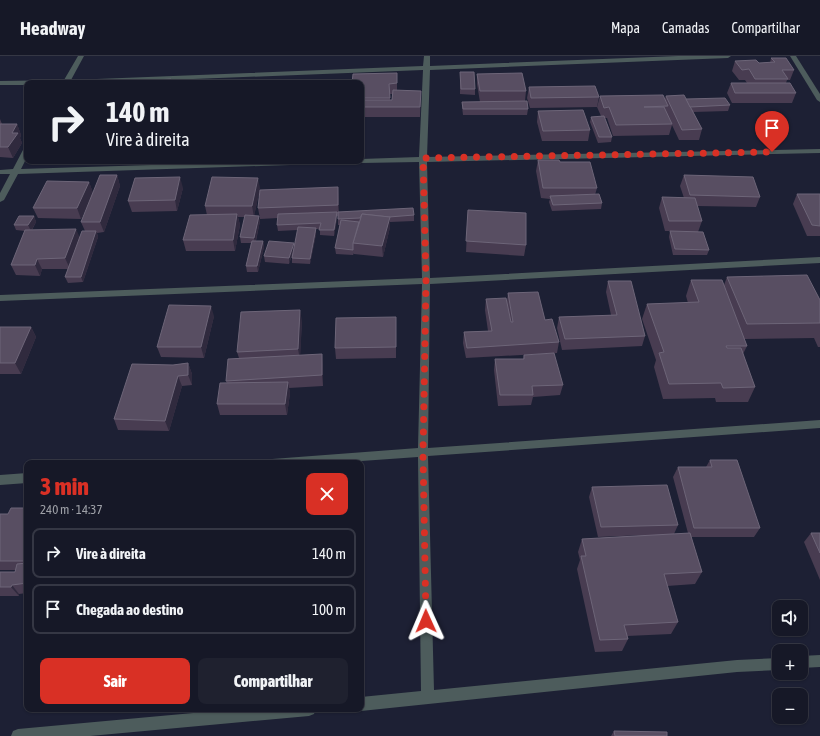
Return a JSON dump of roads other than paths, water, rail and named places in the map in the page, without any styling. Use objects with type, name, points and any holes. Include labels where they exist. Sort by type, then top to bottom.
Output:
[{"type":"street","points":[[67,80],[81,56]]},
{"type":"street","points":[[427,56],[423,158],[426,281],[423,454],[428,697]]},
{"type":"street","points":[[114,80],[728,56]]},
{"type":"street","points":[[793,56],[820,100]]},
{"type":"street","points":[[0,83],[24,83]]},
{"type":"street","points":[[364,161],[423,158],[820,151]]},
{"type":"street","points":[[0,200],[24,155]]},
{"type":"street","points":[[0,172],[257,164]]},
{"type":"street","points":[[0,298],[426,281],[820,260]]},
{"type":"street","points":[[322,460],[423,454],[820,424]]},
{"type":"street","points":[[0,480],[24,478]]},
{"type":"street","points":[[808,662],[820,661]]},
{"type":"street","points":[[364,704],[737,666],[772,664]]},
{"type":"street","points":[[18,736],[277,712]]}]
